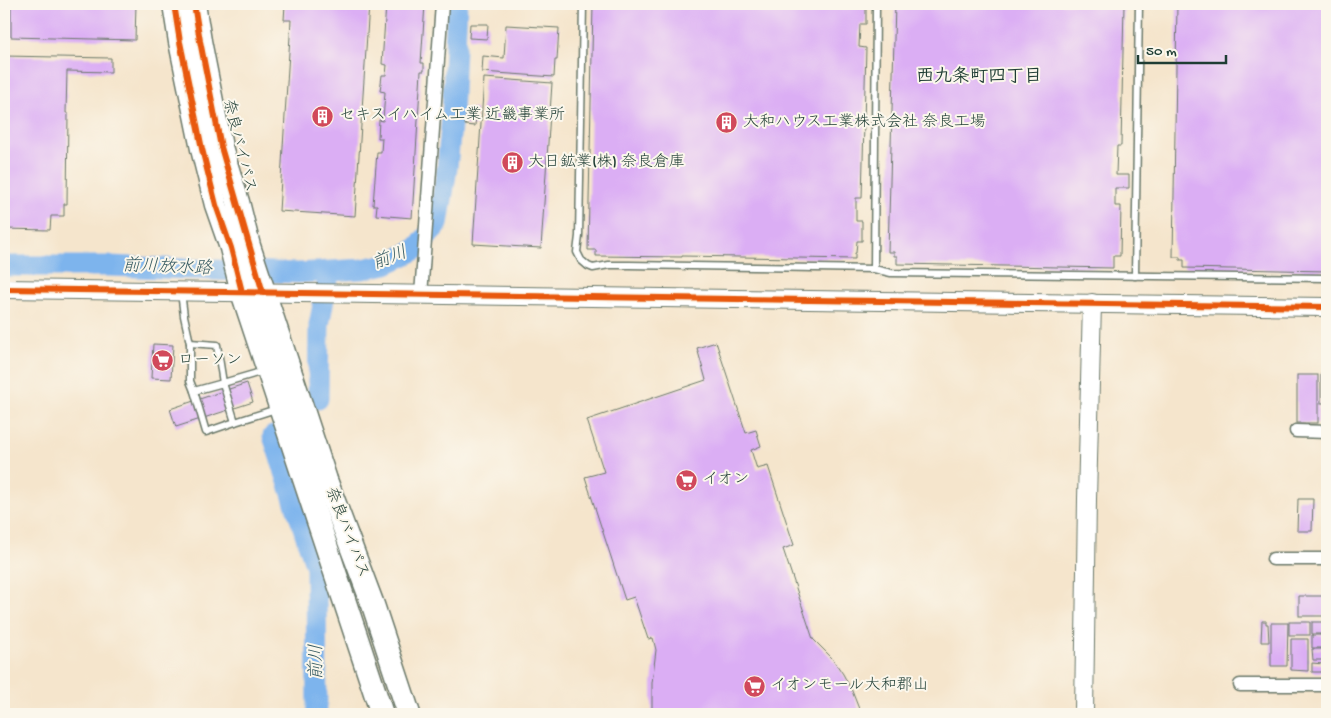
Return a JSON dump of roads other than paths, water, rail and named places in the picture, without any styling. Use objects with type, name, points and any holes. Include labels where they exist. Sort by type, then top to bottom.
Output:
[{"type":"highway","name":"奈良バイパス","points":[[174,4],[202,149],[216,205],[240,247]]},
{"type":"highway","name":"奈良バイパス","points":[[194,4],[221,147],[238,202],[240,247],[250,284],[268,370],[382,714]]},
{"type":"highway","name":"奈良バイパス","points":[[250,284],[373,606],[409,714]]},
{"type":"street","points":[[421,295],[442,4]]},
{"type":"street","points":[[4,289],[181,291],[250,284],[421,295],[1327,307]]},
{"type":"street","points":[[1084,714],[1092,303]]},
{"type":"street","points":[[1296,431],[1327,432]]},
{"type":"street","points":[[1272,559],[1327,559]]},
{"type":"street","points":[[1240,685],[1327,685]]},
{"type":"lane","points":[[583,4],[580,236],[577,248],[579,256],[584,263],[593,268],[609,265],[628,265],[874,270],[891,273],[1327,278]]},
{"type":"lane","points":[[874,270],[876,4]]},
{"type":"lane","points":[[1135,276],[1139,4]]},
{"type":"lane","points":[[181,291],[190,343],[190,381],[206,432],[280,408]]},
{"type":"lane","points":[[190,343],[217,345],[223,383],[235,422]]},
{"type":"lane","points":[[194,391],[268,370]]},
{"type":"waterway","name":"前川","points":[[4,266],[109,266],[298,273],[363,269],[386,264],[415,250],[438,224],[447,168],[452,116],[457,4]]},
{"type":"waterway","name":"前川","points":[[318,399],[319,325],[329,274]]},
{"type":"waterway","name":"前川","points":[[273,436],[316,567],[317,714]]},
{"type":"place","name":"セキスイハイム工業 近畿事業所","points":[[323,116]]},
{"type":"place","name":"大和ハウス工業株式会社 奈良工場","points":[[727,123]]},
{"type":"place","name":"大日鉱業(株) 奈良倉庫","points":[[512,163]]},
{"type":"place","name":"ローソン","points":[[162,361]]},
{"type":"place","name":"イオン","points":[[686,480]]},
{"type":"place","name":"イオンモール大和郡山","points":[[754,686]]},
{"type":"district","name":"西九条町四丁目","points":[[979,77]]},
{"type":"water label","name":"前川放水路","points":[[167,268]]}]
